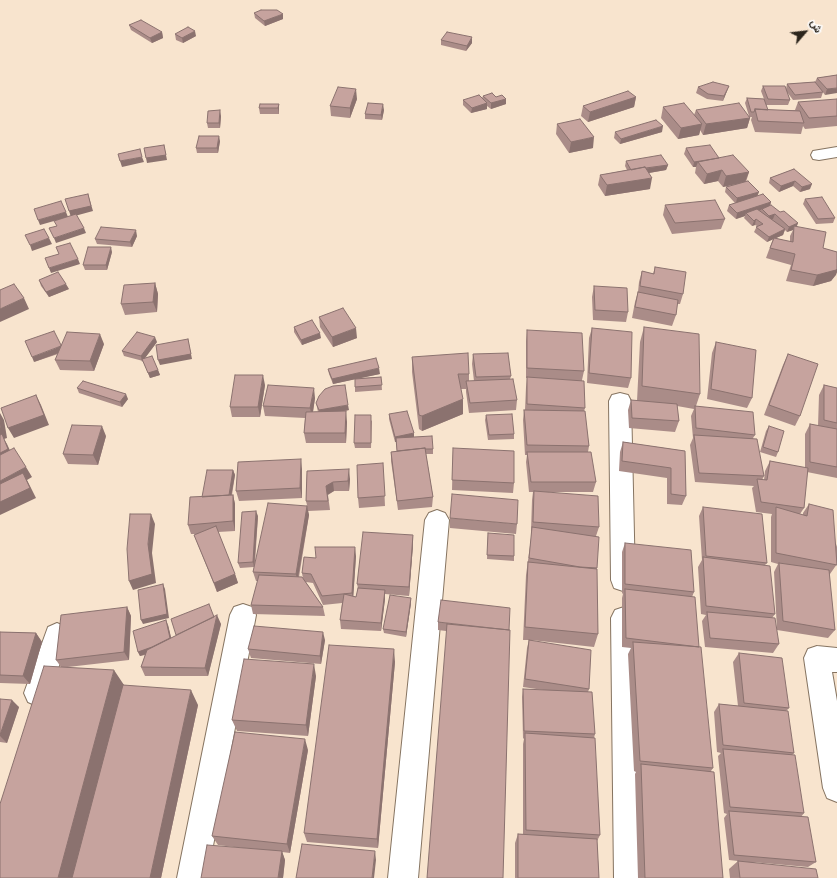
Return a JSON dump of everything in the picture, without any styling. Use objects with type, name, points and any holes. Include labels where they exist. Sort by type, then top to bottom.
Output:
[{"type":"street","points":[[819,155],[837,152]]},
{"type":"street","points":[[620,401],[629,878]]},
{"type":"street","points":[[403,878],[437,520]]},
{"type":"street","points":[[192,878],[243,615]]},
{"type":"street","points":[[30,716],[57,635]]},
{"type":"street","points":[[837,660],[817,658],[837,788]]},
{"type":"building","points":[[261,10],[277,10],[283,14],[264,21],[254,13]]},
{"type":"building","points":[[141,20],[162,32],[150,38],[129,25]]},
{"type":"building","points":[[188,27],[195,31],[182,38],[175,34]]},
{"type":"building","points":[[447,32],[472,37],[467,46],[441,40]]},
{"type":"building","points":[[837,75],[837,88],[827,89],[817,78]]},
{"type":"building","points":[[713,82],[729,86],[724,96],[708,94],[698,87]]},
{"type":"building","points":[[815,82],[823,92],[795,95],[787,84]]},
{"type":"building","points":[[763,86],[785,86],[790,100],[768,99]]},
{"type":"building","points":[[338,87],[356,89],[350,108],[330,106]]},
{"type":"building","points":[[628,91],[636,97],[590,112],[583,106]]},
{"type":"building","points":[[492,93],[496,97],[502,95],[506,99],[491,103],[483,96]]},
{"type":"building","points":[[479,95],[487,103],[472,108],[463,100]]},
{"type":"building","points":[[747,98],[764,99],[768,110],[755,109],[754,112],[751,112]]},
{"type":"building","points":[[837,99],[837,116],[809,118],[798,102]]},
{"type":"building","points":[[368,103],[383,104],[381,115],[365,114]]},
{"type":"building","points":[[684,103],[702,124],[681,128],[663,107]]},
{"type":"building","points":[[739,103],[750,118],[706,124],[696,110]]},
{"type":"building","points":[[260,104],[279,104],[278,108],[259,108]]},
{"type":"building","points":[[755,109],[800,111],[804,123],[758,121]]},
{"type":"building","points":[[220,110],[219,123],[207,123],[208,111]]},
{"type":"building","points":[[580,119],[594,137],[571,142],[557,124]]},
{"type":"building","points":[[656,120],[663,126],[621,139],[615,132]]},
{"type":"building","points":[[199,136],[219,136],[217,148],[196,148]]},
{"type":"building","points":[[164,145],[166,155],[146,158],[144,148]]},
{"type":"building","points":[[710,145],[719,158],[694,162],[686,148]]},
{"type":"building","points":[[140,149],[142,157],[120,161],[118,154]]},
{"type":"building","points":[[661,155],[668,165],[631,170],[626,161]]},
{"type":"building","points":[[733,155],[749,172],[726,176],[722,170],[707,174],[698,162]]},
{"type":"building","points":[[645,167],[652,178],[607,185],[600,175]]},
{"type":"building","points":[[794,169],[812,184],[802,187],[795,181],[781,186],[770,178]]},
{"type":"building","points":[[748,181],[759,192],[737,198],[726,187]]},
{"type":"building","points":[[88,194],[91,206],[69,211],[65,199]]},
{"type":"building","points":[[763,194],[771,202],[737,213],[729,205]]},
{"type":"building","points":[[822,197],[835,218],[818,219],[805,199]]},
{"type":"building","points":[[715,200],[725,219],[675,223],[665,205]]},
{"type":"building","points":[[61,201],[66,212],[38,220],[34,209]]},
{"type":"building","points":[[771,205],[780,212],[784,211],[798,223],[789,227],[775,214],[769,216],[762,209]]},
{"type":"building","points":[[757,209],[785,229],[769,237],[756,227],[763,224],[756,219],[754,221],[746,213]]},
{"type":"building","points":[[76,214],[84,228],[54,238],[49,228],[57,226],[54,221]]},
{"type":"building","points":[[794,226],[826,232],[823,248],[837,252],[836,270],[817,275],[791,270],[795,254],[770,248],[774,238],[793,242]]},
{"type":"building","points":[[101,227],[136,230],[130,242],[95,239]]},
{"type":"building","points":[[44,229],[49,238],[30,245],[25,235]]},
{"type":"building","points":[[70,243],[78,259],[49,268],[45,258],[59,254],[56,247]]},
{"type":"building","points":[[88,247],[111,247],[106,265],[83,265]]},
{"type":"building","points":[[655,267],[686,272],[683,294],[640,286],[642,271],[654,274]]},
{"type":"building","points":[[58,272],[66,284],[46,292],[39,280]]},
{"type":"building","points":[[155,283],[153,302],[121,304],[124,285]]},
{"type":"building","points":[[14,284],[24,298],[0,309],[0,290]]},
{"type":"building","points":[[594,286],[627,288],[628,312],[595,310]]},
{"type":"building","points":[[638,292],[678,300],[676,315],[635,307]]},
{"type":"building","points":[[343,308],[356,328],[332,337],[319,317]]},
{"type":"building","points":[[312,320],[320,333],[301,340],[294,327]]},
{"type":"building","points":[[644,327],[699,334],[700,394],[642,386]]},
{"type":"building","points":[[592,328],[632,332],[631,378],[589,373]]},
{"type":"building","points":[[527,330],[582,333],[584,371],[527,368]]},
{"type":"building","points":[[54,331],[61,346],[32,357],[25,341]]},
{"type":"building","points":[[67,332],[100,334],[90,361],[55,360]]},
{"type":"building","points":[[137,332],[155,337],[141,356],[122,351]]},
{"type":"building","points":[[188,339],[191,354],[158,360],[156,345]]},
{"type":"building","points":[[716,342],[756,350],[752,398],[711,389]]},
{"type":"building","points":[[468,353],[469,374],[458,374],[463,399],[422,416],[419,415],[412,357]]},
{"type":"building","points":[[508,353],[511,376],[476,377],[473,354]]},
{"type":"building","points":[[788,354],[818,364],[800,416],[769,405]]},
{"type":"building","points":[[152,356],[158,370],[148,373],[142,359]]},
{"type":"building","points":[[376,358],[379,368],[332,379],[328,369]]},
{"type":"building","points":[[235,375],[263,375],[258,407],[230,407]]},
{"type":"building","points":[[381,377],[382,385],[355,387],[355,379]]},
{"type":"building","points":[[527,377],[584,381],[585,408],[527,404]]},
{"type":"building","points":[[513,379],[517,400],[470,403],[466,381]]},
{"type":"building","points":[[83,381],[126,394],[120,402],[77,388]]},
{"type":"building","points":[[268,385],[314,388],[310,408],[263,406]]},
{"type":"building","points":[[345,385],[348,405],[319,410],[316,403],[319,396],[325,389],[333,386]]},
{"type":"building","points":[[824,385],[837,388],[837,423],[824,420]]},
{"type":"building","points":[[36,395],[44,415],[8,428],[1,408]]},
{"type":"building","points":[[631,400],[677,404],[679,421],[632,418]]},
{"type":"building","points":[[695,406],[753,412],[755,435],[696,428]]},
{"type":"building","points":[[524,410],[585,411],[589,446],[527,445]]},
{"type":"building","points":[[346,411],[345,433],[304,433],[306,412]]},
{"type":"building","points":[[407,411],[414,433],[395,437],[389,414]]},
{"type":"building","points":[[512,414],[514,434],[489,435],[486,415]]},
{"type":"building","points":[[355,415],[371,415],[371,443],[354,443]]},
{"type":"building","points":[[810,424],[837,429],[837,467],[810,462]]},
{"type":"building","points":[[72,425],[102,426],[93,455],[63,454]]},
{"type":"building","points":[[769,426],[784,431],[778,452],[763,447]]},
{"type":"building","points":[[2,434],[8,449],[0,453],[0,435]]},
{"type":"building","points":[[694,435],[757,439],[764,476],[699,473]]},
{"type":"building","points":[[432,436],[433,449],[425,448],[397,451],[396,438]]},
{"type":"building","points":[[623,442],[685,451],[686,496],[671,494],[671,468],[622,461]]},
{"type":"building","points":[[14,448],[26,467],[0,481],[0,455]]},
{"type":"building","points":[[425,448],[433,497],[397,501],[391,452]]},
{"type":"building","points":[[453,448],[514,451],[514,483],[452,480]]},
{"type":"building","points":[[527,452],[591,452],[596,482],[531,482]]},
{"type":"building","points":[[301,459],[300,488],[236,491],[238,462]]},
{"type":"building","points":[[770,461],[808,468],[804,508],[761,502],[757,479],[767,480]]},
{"type":"building","points":[[383,463],[385,496],[358,498],[357,465]]},
{"type":"building","points":[[349,469],[348,481],[333,482],[326,486],[328,501],[306,501],[307,471]]},
{"type":"building","points":[[207,470],[233,470],[229,495],[202,497]]},
{"type":"building","points":[[23,473],[30,488],[0,502],[0,484]]},
{"type":"building","points":[[534,491],[598,496],[599,527],[533,522]]},
{"type":"building","points":[[452,494],[518,500],[517,524],[450,518]]},
{"type":"building","points":[[233,495],[233,521],[188,525],[190,497]]},
{"type":"building","points":[[268,503],[307,506],[296,574],[253,572]]},
{"type":"building","points":[[809,504],[833,510],[837,565],[776,553],[776,507],[807,516]]},
{"type":"building","points":[[703,507],[762,514],[767,563],[706,556]]},
{"type":"building","points":[[256,511],[253,562],[238,563],[242,512]]},
{"type":"building","points":[[130,514],[151,514],[148,544],[152,574],[129,581],[127,549]]},
{"type":"building","points":[[216,526],[235,574],[214,583],[194,535]]},
{"type":"building","points":[[532,527],[599,537],[597,568],[580,567],[529,558]]},
{"type":"building","points":[[363,532],[413,535],[409,587],[357,584]]},
{"type":"building","points":[[488,533],[514,535],[514,556],[487,555]]},
{"type":"building","points":[[625,543],[691,550],[694,592],[625,584]]},
{"type":"building","points":[[315,547],[355,547],[352,593],[322,596],[311,574],[302,573],[304,557],[316,558]]},
{"type":"building","points":[[703,557],[770,566],[775,614],[706,606]]},
{"type":"building","points":[[528,562],[597,569],[598,634],[525,627]]},
{"type":"building","points":[[779,563],[829,570],[835,630],[783,621]]},
{"type":"building","points":[[259,575],[302,577],[323,607],[251,605]]},
{"type":"building","points":[[163,584],[167,614],[141,620],[138,590]]},
{"type":"building","points":[[358,588],[385,590],[381,623],[340,620],[344,594],[356,597]]},
{"type":"building","points":[[625,589],[695,597],[699,647],[626,638]]},
{"type":"building","points":[[390,595],[411,598],[406,632],[383,629]]},
{"type":"building","points":[[441,600],[510,608],[509,630],[438,622]]},
{"type":"building","points":[[209,604],[214,617],[176,635],[171,619]]},
{"type":"building","points":[[127,607],[124,652],[56,660],[61,615]]},
{"type":"building","points":[[707,612],[775,618],[779,644],[710,638]]},
{"type":"building","points":[[217,615],[205,668],[141,667],[147,650]]},
{"type":"building","points":[[166,620],[170,638],[138,652],[133,631]]},
{"type":"building","points":[[447,624],[510,630],[503,878],[427,878]]},
{"type":"building","points":[[254,626],[323,632],[320,656],[248,649]]},
{"type":"building","points":[[0,632],[36,633],[23,676],[0,675]]},
{"type":"building","points":[[529,640],[591,650],[589,689],[525,679]]},
{"type":"building","points":[[633,642],[701,647],[713,768],[640,761]]},
{"type":"building","points":[[329,645],[394,649],[377,839],[304,833]]},
{"type":"building","points":[[739,653],[782,658],[789,708],[744,703]]},
{"type":"building","points":[[244,659],[314,664],[306,725],[232,720]]},
{"type":"building","points":[[44,666],[114,670],[58,878],[0,878],[0,804]]},
{"type":"building","points":[[123,685],[191,690],[150,878],[72,878]]},
{"type":"building","points":[[523,689],[592,692],[595,734],[524,731]]},
{"type":"building","points":[[0,699],[12,700],[0,735]]},
{"type":"building","points":[[719,704],[788,711],[794,753],[723,745]]},
{"type":"building","points":[[235,732],[305,739],[287,844],[212,836]]},
{"type":"building","points":[[525,733],[595,738],[600,835],[526,830]]},
{"type":"building","points":[[723,749],[795,755],[804,813],[730,807]]},
{"type":"building","points":[[641,764],[714,772],[723,878],[645,878]]},
{"type":"building","points":[[729,811],[808,817],[816,862],[734,855]]},
{"type":"building","points":[[518,834],[597,839],[599,878],[518,878]]},
{"type":"building","points":[[302,844],[375,851],[372,878],[296,878]]},
{"type":"building","points":[[207,845],[282,851],[278,878],[201,878]]},
{"type":"building","points":[[738,861],[816,869],[818,878],[740,878]]}]
